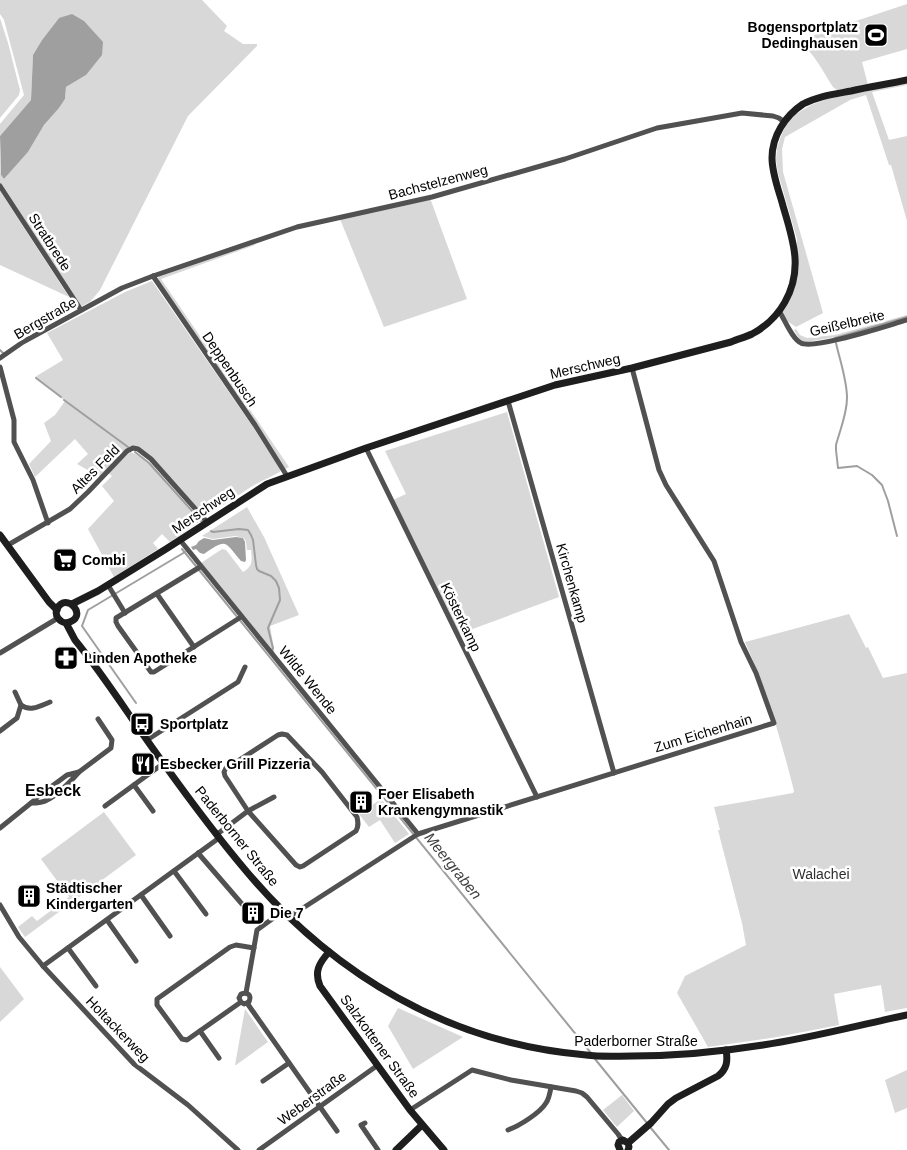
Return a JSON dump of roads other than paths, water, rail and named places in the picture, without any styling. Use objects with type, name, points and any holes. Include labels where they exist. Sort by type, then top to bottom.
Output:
[{"type":"street","name":"Merschweg","points":[[72,604],[108,585],[266,484],[366,448],[555,385],[632,368],[744,337],[760,329],[786,302],[791,289],[795,268],[792,240],[772,160],[775,140],[784,122],[797,109],[814,99],[907,80]]},
{"type":"street","name":"Bachstelzenweg","points":[[102,298],[153,276],[297,227],[432,197],[565,159],[657,128],[742,113],[773,116],[784,122]]},
{"type":"street","name":"Stratbrede","points":[[0,186],[81,310]]},
{"type":"street","name":"Deppenbusch","points":[[153,276],[287,476]]},
{"type":"street","name":"Bergstraße","points":[[0,358],[23,342],[102,298]]},
{"type":"street","name":"Geißelbreite","points":[[779,311],[794,337],[806,345],[835,341],[907,320]]},
{"type":"street","points":[[0,367],[14,420],[14,442],[33,480],[48,523]]},
{"type":"street","name":"Zum Eichenhain","points":[[289,917],[418,834],[774,723],[756,672],[741,642],[714,561],[666,485],[659,470],[632,368]]},
{"type":"street","name":"Kirchenkamp","points":[[508,400],[614,772]]},
{"type":"street","name":"Altes Feld","points":[[8,545],[70,509],[127,451],[133,448],[138,449],[151,460],[207,522]]},
{"type":"street","name":"Kösterkamp","points":[[366,448],[537,797]]},
{"type":"street","points":[[0,535],[38,587],[51,597],[59,607],[58,618],[0,653]]},
{"type":"street","name":"Wilde Wende","points":[[180,540],[418,834]]},
{"type":"street","points":[[200,567],[116,618],[116,622],[151,672],[154,672],[241,617]]},
{"type":"street","points":[[108,585],[125,613]]},
{"type":"street","name":"Merschweg","points":[[77,611],[98,591]]},
{"type":"street","points":[[157,594],[194,647]]},
{"type":"street","points":[[59,607],[68,602],[77,611]]},
{"type":"street","name":"Paderborner Straße","points":[[77,611],[74,628],[81,648]]},
{"type":"street","name":"Paderborner Straße","points":[[58,618],[66,623],[75,640],[164,764],[218,837],[249,875],[289,917],[329,952],[362,977],[390,994],[432,1015],[468,1030],[528,1047],[588,1056],[661,1056],[726,1050],[765,1045],[907,1016]]},
{"type":"street","points":[[66,623],[75,619]]},
{"type":"street","points":[[147,740],[238,682],[245,667]]},
{"type":"street","points":[[15,692],[21,705],[24,707],[38,707],[50,702]]},
{"type":"street","points":[[0,730],[17,718],[21,705]]},
{"type":"street","points":[[31,803],[41,803],[48,800],[79,772],[111,748],[112,740],[98,719]]},
{"type":"street","points":[[282,734],[287,736],[322,772],[357,817],[359,827],[356,831],[300,867],[296,865],[248,811],[224,772],[226,768],[282,734]]},
{"type":"street","points":[[105,806],[164,764]]},
{"type":"street","points":[[0,828],[67,775],[79,772]]},
{"type":"street","points":[[134,785],[153,812]]},
{"type":"street","points":[[43,966],[198,853],[248,811],[274,797]]},
{"type":"street","points":[[198,853],[242,904]]},
{"type":"street","points":[[174,871],[206,914]]},
{"type":"street","points":[[141,895],[170,936]]},
{"type":"street","name":"Holtackerweg","points":[[0,905],[19,937],[43,966],[134,1064],[188,1105],[238,1150]]},
{"type":"street","points":[[246,993],[257,930],[283,911]]},
{"type":"street","points":[[107,920],[136,961]]},
{"type":"street","points":[[254,948],[236,945],[230,947],[158,999],[157,1005],[182,1039],[187,1040],[241,1002],[247,1003],[337,1131]]},
{"type":"street","points":[[68,948],[96,986]]},
{"type":"street","name":"Salzkottener Straße","points":[[329,952],[321,962],[317,973],[320,986],[410,1110],[444,1150]]},
{"type":"street","points":[[241,1002],[240,995],[246,993]]},
{"type":"street","points":[[246,993],[250,997],[247,1003]]},
{"type":"street","points":[[200,1031],[219,1058]]},
{"type":"street","points":[[619,1150],[618,1145],[626,1144],[649,1125],[676,1098],[722,1073],[727,1064],[726,1050]]},
{"type":"street","points":[[263,1081],[289,1063]]},
{"type":"street","name":"Weberstraße","points":[[259,1150],[378,1065]]},
{"type":"street","points":[[410,1110],[472,1070],[511,1080],[582,1093],[626,1144]]},
{"type":"street","points":[[508,1130],[518,1126],[543,1108],[548,1102],[551,1087]]},
{"type":"street","points":[[365,1123],[361,1125],[378,1150]]},
{"type":"street","points":[[396,1150],[422,1125]]},
{"type":"waterway","points":[[835,338],[907,317]]},
{"type":"waterway","points":[[836,343],[847,391],[845,416],[836,445],[838,468],[857,466],[872,475],[882,485],[897,536]]},
{"type":"waterway","points":[[0,350],[3,353]]},
{"type":"waterway","points":[[36,378],[61,397]]},
{"type":"waterway","points":[[64,400],[128,447]]},
{"type":"waterway","points":[[135,452],[149,463],[202,522]]},
{"type":"waterway","points":[[211,531],[248,530],[253,540],[257,569],[271,576],[276,581],[280,600],[268,628],[272,650]]},
{"type":"waterway","name":"Meergraben","points":[[182,549],[591,1053]]},
{"type":"waterway","points":[[136,703],[82,626],[88,610],[185,552]]},
{"type":"waterway","name":"Meergraben","points":[[595,1059],[647,1123]]},
{"type":"waterway","name":"Meergraben","points":[[650,1127],[669,1150]]},
{"type":"place","name":"Bogensportplatz Dedinghausen","points":[[876,35]]},
{"type":"place","name":"Combi","points":[[65,560]]},
{"type":"place","name":"Linden Apotheke","points":[[66,658]]},
{"type":"place","name":"Sportplatz","points":[[142,724]]},
{"type":"place","name":"Esbecker Grill Pizzeria","points":[[143,764]]},
{"type":"place","name":"Foer Elisabeth Krankengymnastik","points":[[361,802]]},
{"type":"place","name":"Städtischer Kindergarten","points":[[29,896]]},
{"type":"place","name":"Die 7","points":[[253,913]]},
{"type":"district","name":"Esbeck","points":[[53,790]]},
{"type":"park label","name":"Walachei","points":[[821,874]]}]
